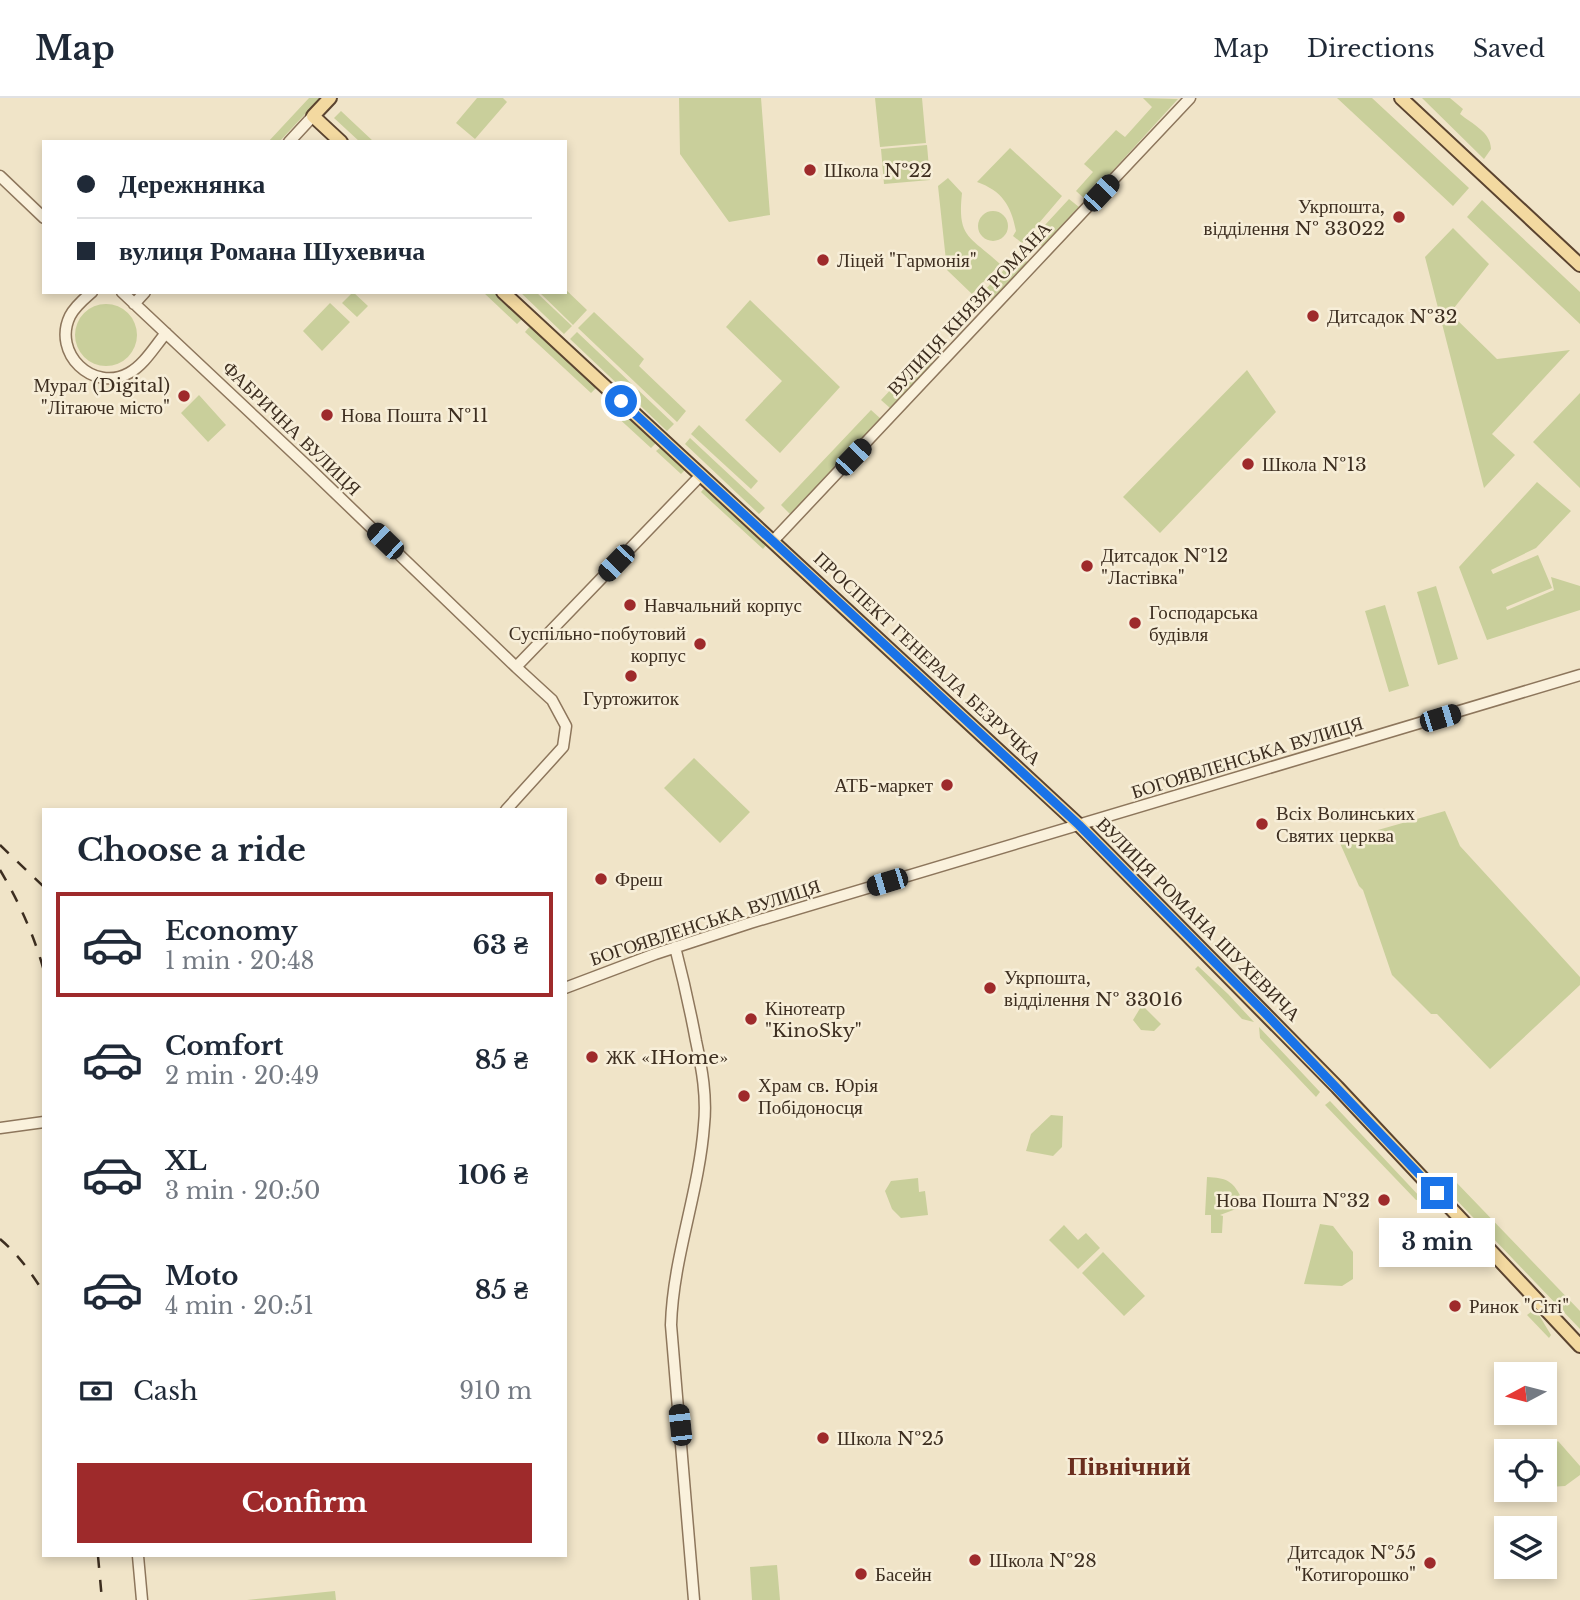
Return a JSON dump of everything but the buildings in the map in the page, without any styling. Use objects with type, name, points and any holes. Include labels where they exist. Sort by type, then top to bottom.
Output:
[{"type":"main road","points":[[330,98],[313,116],[339,140]]},
{"type":"main road","points":[[1401,98],[1580,265]]},
{"type":"main road","name":"ПРОСПЕКТ ГЕНЕРАЛА БЕЗРУЧКА","points":[[505,294],[1079,825]]},
{"type":"main road","name":"ВУЛИЦЯ РОМАНА ШУХЕВИЧА","points":[[1079,825],[1320,1069],[1580,1346]]},
{"type":"street","name":"ВУЛИЦЯ КНЯЗЯ РОМАНА","points":[[773,541],[1190,98]]},
{"type":"street","points":[[291,140],[313,116]]},
{"type":"street","points":[[0,176],[42,216]]},
{"type":"street","points":[[90,294],[74,310],[66,331],[67,346],[73,360],[83,371],[104,379],[126,375],[138,366],[166,333]]},
{"type":"street","name":"ФАБРИЧНА ВУЛИЦЯ","points":[[124,294],[552,699],[566,726],[563,747],[508,808]]},
{"type":"street","points":[[134,304],[143,294]]},
{"type":"street","points":[[516,667],[701,475]]},
{"type":"street","name":"БОГОЯВЛЕНСЬКА ВУЛИЦЯ","points":[[567,987],[675,947],[1580,676]]},
{"type":"street","points":[[675,947],[688,998],[705,1095],[705,1125],[694,1193],[674,1279],[671,1325],[694,1600]]},
{"type":"street","points":[[0,1128],[42,1122]]},
{"type":"street","points":[[138,1557],[142,1600]]},
{"type":"green space","points":[[309,98],[320,98],[281,140],[270,140]]},
{"type":"green space","points":[[477,98],[503,98],[507,102],[475,139],[456,123]]},
{"type":"green space","points":[[679,98],[761,98],[770,215],[729,222],[680,154]]},
{"type":"green space","points":[[875,98],[922,98],[926,143],[880,147]]},
{"type":"green space","points":[[1143,98],[1178,99],[1086,200],[1076,191],[1093,172],[1084,164],[1116,130],[1125,137],[1152,107]]},
{"type":"green space","points":[[1337,98],[1372,98],[1469,188],[1453,206]]},
{"type":"green space","points":[[1422,98],[1450,98],[1463,109],[1460,114],[1488,138],[1491,149],[1484,159]]},
{"type":"green space","points":[[341,111],[372,140],[358,140],[334,118]]},
{"type":"green space","points":[[927,145],[930,180],[884,184],[881,149]]},
{"type":"green space","points":[[1010,148],[1062,196],[1022,243],[1013,236],[1016,231],[1014,222],[1004,200],[993,190],[977,182]]},
{"type":"green space","points":[[948,178],[962,193],[962,220],[968,235],[1000,264],[972,294],[947,270],[938,186]]},
{"type":"green space","points":[[1069,199],[1079,207],[1043,247],[1033,238]]},
{"type":"green space","points":[[1482,200],[1580,292],[1580,324],[1467,217]]},
{"type":"green space","points":[[993,211],[1004,215],[1008,226],[1004,237],[993,241],[982,237],[978,226],[982,215]]},
{"type":"green space","points":[[1453,228],[1489,264],[1450,313],[1497,359],[1570,350],[1492,434],[1515,455],[1484,488],[1425,257]]},
{"type":"green space","points":[[1019,254],[1027,262],[992,300],[983,292]]},
{"type":"green space","points":[[567,291],[587,310],[573,325],[541,294],[567,294]]},
{"type":"green space","points":[[351,294],[355,294],[368,306],[357,317],[342,303]]},
{"type":"green space","points":[[485,294],[498,294],[523,318],[517,324]]},
{"type":"green space","points":[[522,294],[538,294],[572,326],[564,334]]},
{"type":"green space","points":[[750,300],[840,387],[780,453],[745,420],[782,381],[726,327]]},
{"type":"green space","points":[[330,303],[350,322],[322,351],[303,331]]},
{"type":"green space","points":[[106,304],[128,313],[137,335],[128,357],[106,366],[84,357],[75,335],[84,313]]},
{"type":"green space","points":[[594,312],[644,359],[639,366],[686,411],[677,422],[578,328]]},
{"type":"green space","points":[[531,325],[597,387],[591,393],[525,332]]},
{"type":"green space","points":[[577,332],[674,424],[667,431],[570,339]]},
{"type":"green space","points":[[923,355],[933,364],[890,408],[881,400]]},
{"type":"green space","points":[[1247,370],[1276,412],[1160,533],[1123,497]]},
{"type":"green space","points":[[1580,393],[1580,488],[1533,442]]},
{"type":"green space","points":[[199,395],[226,425],[208,442],[181,413]]},
{"type":"green space","points":[[607,398],[656,443],[651,448],[602,403]]},
{"type":"green space","points":[[871,410],[881,419],[791,515],[781,505]]},
{"type":"green space","points":[[699,425],[758,481],[751,489],[691,434]]},
{"type":"green space","points":[[690,438],[765,508],[759,514],[685,444]]},
{"type":"green space","points":[[661,447],[685,470],[681,474],[656,451]]},
{"type":"green space","points":[[1537,482],[1571,511],[1536,548],[1491,570],[1493,574],[1538,555],[1552,588],[1506,607],[1507,610],[1554,590],[1551,577],[1580,586],[1580,610],[1487,640],[1459,567]]},
{"type":"green space","points":[[706,486],[768,543],[763,549],[701,492]]},
{"type":"green space","points":[[1436,586],[1458,659],[1438,665],[1417,592]]},
{"type":"green space","points":[[1385,605],[1409,686],[1389,692],[1365,611]]},
{"type":"green space","points":[[694,758],[750,812],[720,843],[664,788]]},
{"type":"green space","points":[[1445,811],[1460,846],[1580,977],[1580,985],[1490,1069],[1437,1014],[1431,1014],[1392,975],[1363,890],[1339,841]]},
{"type":"green space","points":[[1198,966],[1254,1022],[1242,1019],[1195,969]]},
{"type":"green space","points":[[1142,1005],[1161,1024],[1154,1031],[1141,1030],[1133,1020]]},
{"type":"green space","points":[[1259,1027],[1320,1092],[1316,1097],[1260,1038]]},
{"type":"green space","points":[[1330,1101],[1422,1199],[1416,1200],[1325,1105]]},
{"type":"green space","points":[[1051,1115],[1063,1116],[1062,1147],[1053,1156],[1026,1151],[1031,1134]]},
{"type":"green space","points":[[1207,1177],[1228,1181],[1241,1197],[1236,1209],[1220,1215],[1223,1216],[1222,1233],[1211,1233],[1211,1215],[1205,1215]]},
{"type":"green space","points":[[918,1178],[919,1192],[925,1191],[928,1215],[901,1218],[892,1209],[885,1191],[891,1181]]},
{"type":"green space","points":[[1454,1180],[1580,1311],[1580,1329],[1445,1188]]},
{"type":"green space","points":[[1320,1224],[1333,1226],[1353,1252],[1353,1279],[1342,1286],[1304,1284]]},
{"type":"green space","points":[[1064,1225],[1078,1240],[1086,1233],[1100,1248],[1078,1269],[1049,1240]]},
{"type":"green space","points":[[1103,1252],[1145,1296],[1124,1316],[1082,1273]]},
{"type":"green space","points":[[1531,1312],[1539,1315],[1551,1335],[1549,1338],[1527,1315]]},
{"type":"green space","points":[[1557,1442],[1580,1466],[1580,1475],[1565,1486],[1557,1486]]},
{"type":"green space","points":[[777,1565],[780,1600],[752,1600],[750,1567]]},
{"type":"green space","points":[[335,1591],[336,1600],[247,1600]]},
{"type":"railway","points":[[0,845],[42,885]]},
{"type":"railway","points":[[0,870],[25,919],[42,964]]},
{"type":"railway","points":[[0,1239],[13,1251],[42,1290]]},
{"type":"railway","points":[[98,1557],[102,1600]]},
{"type":"place","name":"Школа №22","points":[[810,170]]},
{"type":"place","name":"Укрпошта, відділення № 33022","points":[[1399,217]]},
{"type":"place","name":"Ліцей \"Гармонія\"","points":[[823,260]]},
{"type":"place","name":"Дитсадок №32","points":[[1313,316]]},
{"type":"place","name":"Мурал (Digital) \"Літаюче місто\"","points":[[184,396]]},
{"type":"place","name":"Нова Пошта №11","points":[[327,415]]},
{"type":"place","name":"Школа №13","points":[[1248,464]]},
{"type":"place","name":"Дитсадок №12 \"Ластівка\"","points":[[1087,566]]},
{"type":"place","name":"Навчальний корпус","points":[[630,605]]},
{"type":"place","name":"Господарська будівля","points":[[1135,623]]},
{"type":"place","name":"Суспільно-побутовий корпус","points":[[700,644]]},
{"type":"place","name":"Гуртожиток","points":[[631,676]]},
{"type":"place","name":"АТБ-маркет","points":[[947,785]]},
{"type":"place","name":"Всіх Волинських Святих церква","points":[[1262,824]]},
{"type":"place","name":"Фреш","points":[[601,879]]},
{"type":"place","name":"Укрпошта, відділення № 33016","points":[[990,988]]},
{"type":"place","name":"Кінотеатр \"KinoSky\"","points":[[751,1019]]},
{"type":"place","name":"ЖК «IHome»","points":[[592,1057]]},
{"type":"place","name":"Храм св. Юрія Побідоносця","points":[[744,1096]]},
{"type":"place","name":"Нова Пошта №32","points":[[1384,1200]]},
{"type":"place","name":"Ринок \"Сіті\"","points":[[1455,1306]]},
{"type":"place","name":"Школа №25","points":[[823,1438]]},
{"type":"place","name":"Школа №28","points":[[975,1560]]},
{"type":"place","name":"Дитсадок №55 \"Котигорошко\"","points":[[1430,1563]]},
{"type":"place","name":"Басейн","points":[[861,1574]]},
{"type":"district","name":"Північний","points":[[1129,1466]]},
{"type":"route","points":[[621,401],[1079,825],[1267,1015],[1437,1193]]}]
